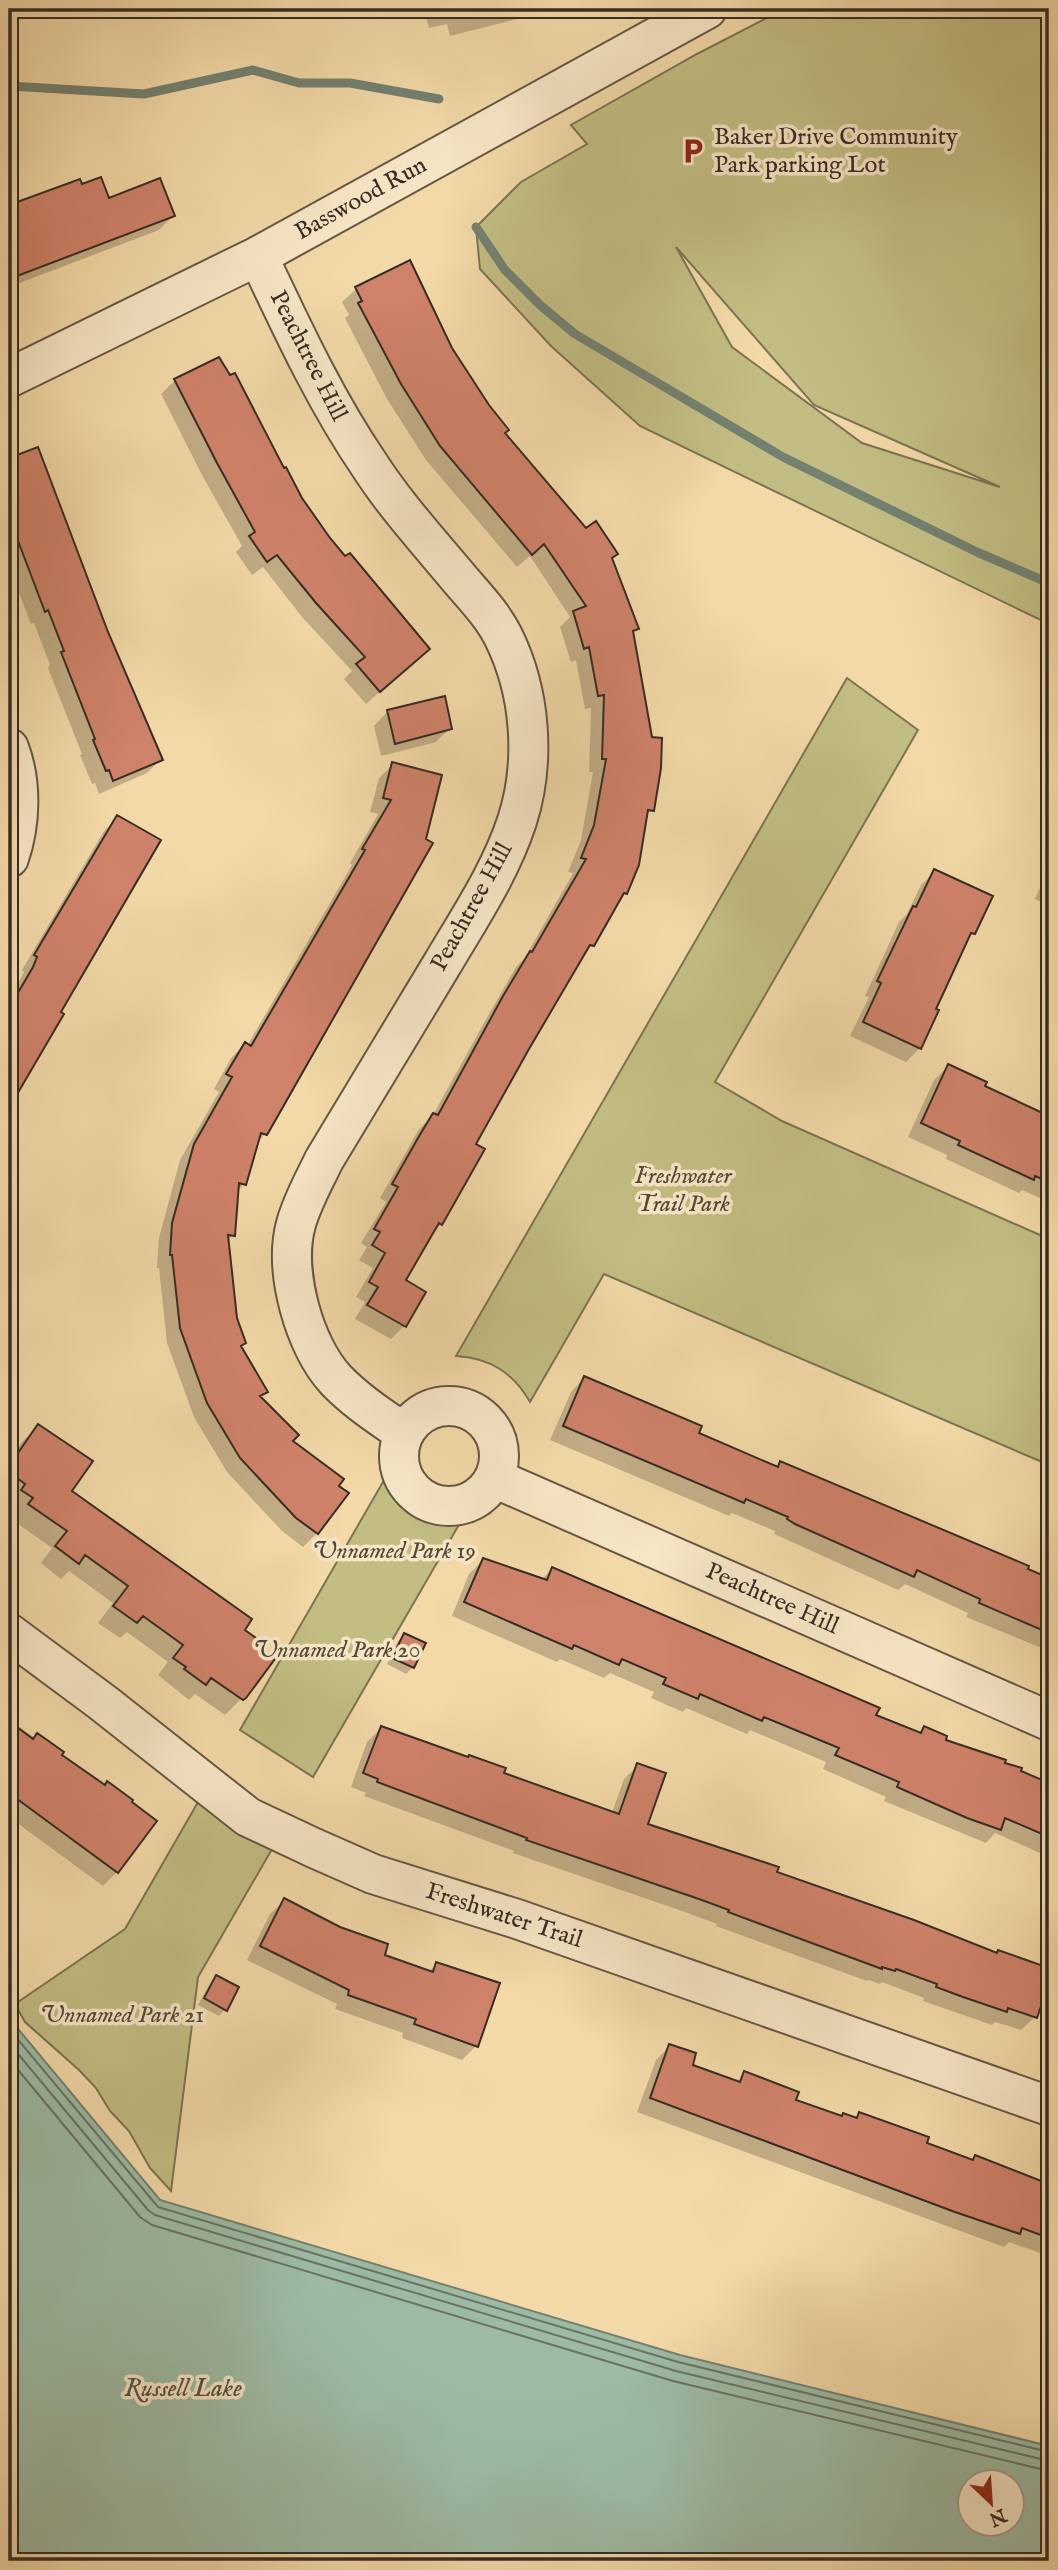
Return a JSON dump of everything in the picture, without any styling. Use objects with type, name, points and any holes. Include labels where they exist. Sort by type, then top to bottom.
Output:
[{"type":"street","name":"Basswood Run","points":[[9,378],[258,256],[707,9]]},
{"type":"street","name":"Peachtree Hill","points":[[258,256],[309,364],[352,440],[388,493],[486,610],[502,635],[517,670],[526,709],[529,759],[517,820],[498,866],[474,911],[324,1160],[295,1226],[292,1268],[309,1336],[334,1377],[351,1395],[404,1433]]},
{"type":"street","points":[[9,748],[19,788],[18,817],[9,858]]},
{"type":"street","points":[[445,1406],[478,1416],[491,1428],[498,1444],[499,1461],[494,1478],[485,1491],[458,1506],[442,1506],[426,1500],[414,1492],[402,1472],[399,1449],[404,1433],[414,1420],[429,1410],[445,1406]]},
{"type":"street","name":"Peachtree Hill","points":[[494,1478],[1049,1721]]},
{"type":"street","name":"Freshwater Trail","points":[[9,1633],[248,1817],[314,1848],[373,1874],[517,1919],[1049,2106]]},
{"type":"green space","points":[[784,9],[1049,9],[1049,624],[640,426],[551,346],[480,269],[476,227],[521,182],[587,144],[571,125]],"holes":[[[676,247],[814,405],[1000,487],[862,443],[732,347]]]},
{"type":"green space","name":"Freshwater Trail Park","points":[[847,678],[918,730],[715,1082],[782,1121],[1049,1239],[1049,1465],[604,1274],[530,1402],[516,1382],[499,1368],[479,1360],[456,1356]]},
{"type":"green space","points":[[387,1475],[403,1494],[420,1506],[439,1513],[464,1516],[313,1777],[240,1730]]},
{"type":"green space","name":"Unnamed Park 21","points":[[205,1790],[279,1837],[198,1977],[171,2191],[150,2168],[129,2131],[110,2111],[96,2088],[25,2022],[15,2004],[125,1929]]},
{"type":"water","name":"Russell Lake","points":[[9,2018],[160,2200],[680,2355],[1049,2446],[1049,2561],[9,2561]]},
{"type":"building","points":[[101,177],[109,198],[160,178],[175,216],[9,279],[9,205],[80,179],[82,184]]},
{"type":"building","points":[[410,260],[452,348],[489,405],[509,430],[505,433],[586,528],[596,521],[618,554],[612,558],[639,629],[633,631],[652,737],[662,738],[661,768],[654,811],[648,810],[639,865],[627,894],[624,893],[594,946],[590,945],[529,1049],[476,1144],[485,1149],[442,1225],[439,1223],[406,1280],[426,1292],[406,1327],[367,1305],[378,1287],[369,1282],[385,1253],[372,1245],[380,1232],[374,1229],[398,1187],[392,1184],[418,1138],[433,1113],[438,1115],[503,996],[586,859],[581,858],[594,825],[606,759],[602,759],[604,695],[598,696],[589,647],[584,649],[573,611],[586,606],[544,544],[532,555],[440,446],[401,384],[358,303],[362,301],[355,287]]},
{"type":"building","points":[[219,357],[230,375],[235,373],[284,468],[286,467],[302,498],[330,538],[345,556],[350,553],[430,649],[380,692],[356,664],[365,657],[277,555],[267,562],[249,536],[255,532],[174,379]]},
{"type":"building","points":[[38,447],[108,632],[163,760],[113,781],[93,740],[95,739],[61,652],[64,651],[48,610],[45,612],[9,517],[9,458]]},
{"type":"building","points":[[445,696],[452,729],[395,744],[387,710]]},
{"type":"building","points":[[392,762],[442,775],[426,839],[433,843],[267,1135],[261,1133],[246,1185],[239,1183],[235,1236],[228,1235],[237,1318],[246,1343],[241,1346],[268,1392],[260,1396],[299,1435],[293,1441],[344,1479],[339,1486],[349,1493],[318,1534],[296,1518],[240,1458],[207,1403],[180,1328],[170,1255],[172,1223],[194,1144],[232,1077],[226,1074],[245,1042],[251,1046],[365,850],[362,849],[391,800],[383,798]]},
{"type":"building","points":[[117,815],[161,840],[61,1012],[64,1014],[9,1108],[9,1008],[33,967],[37,957],[34,955]]},
{"type":"building","points":[[934,869],[993,896],[975,934],[971,933],[921,1049],[863,1022],[881,983],[877,981]]},
{"type":"building","points":[[948,1064],[987,1082],[985,1086],[1049,1116],[1049,1182],[1035,1176],[1034,1180],[958,1145],[960,1141],[921,1123]]},
{"type":"building","points":[[584,1376],[702,1426],[699,1433],[778,1467],[780,1461],[1029,1566],[1028,1569],[1049,1578],[1049,1633],[979,1603],[980,1599],[917,1570],[914,1577],[795,1524],[787,1519],[788,1517],[746,1499],[744,1503],[563,1426]]},
{"type":"building","points":[[38,1424],[93,1461],[72,1491],[252,1619],[245,1630],[263,1643],[260,1648],[275,1659],[246,1698],[243,1700],[211,1678],[206,1685],[184,1669],[186,1667],[173,1658],[183,1645],[143,1616],[137,1623],[113,1606],[128,1586],[85,1555],[79,1564],[55,1546],[67,1531],[28,1504],[33,1498],[21,1490],[25,1484],[9,1472],[9,1466]]},
{"type":"building","points":[[483,1558],[547,1580],[552,1567],[880,1708],[876,1715],[921,1733],[924,1726],[947,1736],[946,1740],[1006,1760],[1005,1763],[1022,1768],[1021,1771],[1049,1783],[1049,1837],[1005,1818],[1001,1830],[967,1818],[897,1787],[899,1782],[835,1755],[839,1748],[764,1717],[762,1721],[700,1694],[698,1699],[663,1684],[666,1678],[622,1659],[619,1665],[574,1645],[572,1649],[464,1602]]},
{"type":"building","points":[[404,1633],[426,1643],[414,1668],[392,1658]]},
{"type":"building","points":[[9,1721],[33,1739],[37,1733],[64,1752],[62,1755],[105,1785],[107,1781],[157,1821],[118,1873],[9,1793]]},
{"type":"building","points":[[381,1726],[506,1768],[504,1773],[619,1814],[637,1763],[666,1773],[648,1824],[779,1867],[777,1872],[914,1920],[997,1953],[998,1950],[1049,1968],[1049,1982],[1037,2018],[1008,2008],[1007,2012],[963,1997],[896,1969],[882,1969],[699,1899],[526,1840],[527,1838],[377,1782],[378,1779],[363,1773]]},
{"type":"building","points":[[284,1898],[340,1927],[388,1944],[385,1955],[433,1972],[436,1962],[500,1983],[478,2047],[414,2024],[416,2019],[348,1995],[349,1990],[260,1946]]},
{"type":"building","points":[[216,1975],[239,1987],[227,2011],[204,1998]]},
{"type":"building","points":[[669,2044],[696,2053],[693,2065],[740,2082],[744,2071],[799,2092],[796,2100],[842,2116],[843,2113],[857,2118],[859,2112],[929,2137],[927,2143],[973,2160],[975,2155],[1049,2184],[1049,2238],[1022,2228],[1020,2234],[955,2212],[650,2098]]},
{"type":"waterway","points":[[9,86],[144,94],[253,70],[299,83],[350,83],[439,99]]},
{"type":"waterway","points":[[476,227],[505,270],[540,305],[575,334],[783,457],[979,553],[1049,583]]},
{"type":"place","name":"Baker Drive Community Park parking Lot","points":[[693,151]]},
{"type":"park label","name":"Unnamed Park 19","points":[[394,1551]]},
{"type":"park label","name":"Unnamed Park 20","points":[[337,1650]]}]
